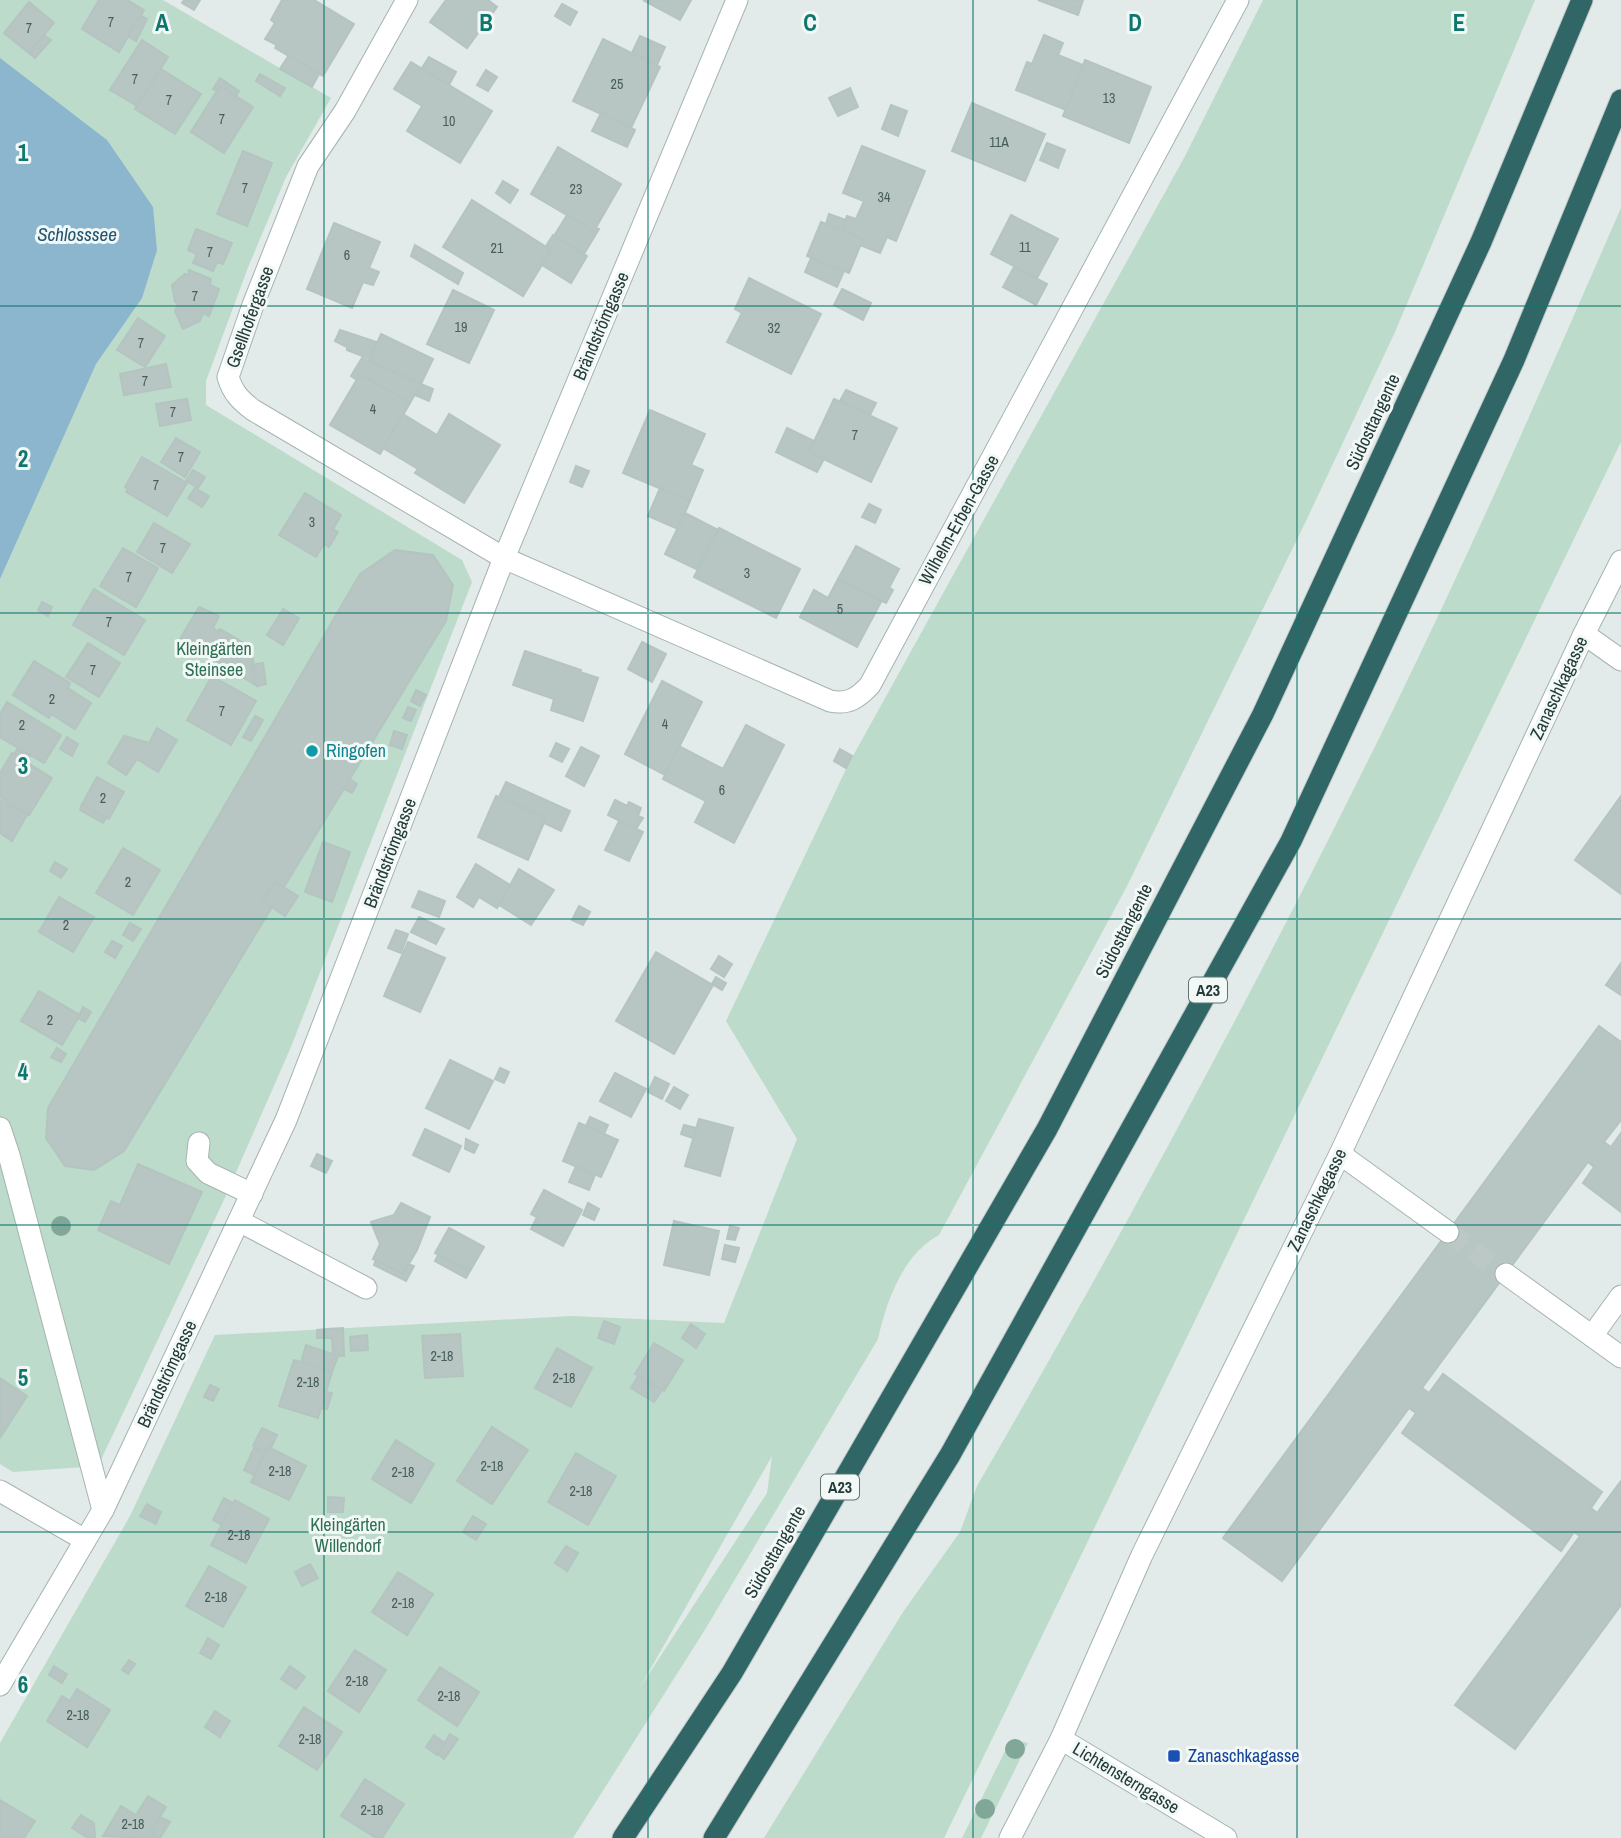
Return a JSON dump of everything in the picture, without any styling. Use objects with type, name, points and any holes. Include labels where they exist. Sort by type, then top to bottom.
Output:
[{"type":"highway","name":"Südosttangente","points":[[622,1838],[732,1673],[1047,1129],[1263,714],[1481,242],[1582,0]]},
{"type":"highway","name":"A23","points":[[714,1838],[950,1455],[1291,841],[1514,360],[1621,100]]},
{"type":"street","name":"Brändströmgasse","points":[[0,1685],[103,1510],[286,1120],[504,558],[737,0]]},
{"type":"street","name":"Wilhelm-Erben-Gasse","points":[[504,558],[830,701],[851,701],[861,695],[870,685],[1238,0]]},
{"type":"street","name":"Gsellhofergasse","points":[[399,2],[345,111],[308,166],[253,304],[228,377],[232,389],[253,410],[504,558]]},
{"type":"street","name":"Zanaschkagasse","points":[[1010,1838],[1061,1740],[1142,1555],[1340,1154],[1584,634],[1621,561]]},
{"type":"street","points":[[1584,634],[1621,660]]},
{"type":"street","points":[[0,1128],[103,1510]]},
{"type":"street","points":[[199,1143],[197,1161],[208,1173],[252,1194]]},
{"type":"street","points":[[1340,1154],[1447,1232]]},
{"type":"street","points":[[239,1221],[366,1288]]},
{"type":"street","points":[[1506,1274],[1621,1357]]},
{"type":"street","points":[[1592,1336],[1621,1296]]},
{"type":"street","points":[[0,1491],[85,1541]]},
{"type":"street","name":"Lichtensterngasse","points":[[1061,1740],[1226,1838]]},
{"type":"green space","name":"Kleingärten Steinsee","points":[[0,0],[163,0],[331,98],[286,177],[247,270],[206,381],[206,405],[462,560],[472,582],[291,1047],[223,1202],[98,1466],[13,1472],[0,1464]]},
{"type":"green space","name":"Kleingärten Willendorf","points":[[1263,0],[1535,0],[1395,332],[1306,521],[1126,888],[939,1235],[926,1243],[906,1266],[891,1295],[878,1339],[706,1628],[573,1838],[0,1838],[0,1743],[130,1516],[215,1335],[572,1316],[724,1323],[797,1139],[726,1021],[848,765],[1184,158]],"holes":[[[772,1456],[767,1493],[639,1689]]]},
{"type":"green space","points":[[1621,208],[1621,442],[944,1838],[764,1838],[903,1612],[960,1532],[977,1486],[1086,1295],[1243,1006],[1452,587]]},
{"type":"green space","points":[[1010,1741],[1028,1743],[981,1838],[962,1838]]},
{"type":"water","name":"Schlosssee","points":[[0,58],[107,140],[153,207],[157,250],[142,298],[96,364],[0,579]]},
{"type":"building","points":[[99,0],[127,0],[144,10],[119,52],[82,29]]},
{"type":"building","points":[[184,0],[200,0],[194,10],[182,3]]},
{"type":"building","points":[[282,0],[314,0],[354,24],[323,76],[275,48],[277,45],[265,39],[275,23],[271,20]]},
{"type":"building","points":[[446,0],[488,0],[497,7],[467,48],[430,22]]},
{"type":"building","points":[[643,0],[691,0],[680,20]]},
{"type":"building","points":[[1038,0],[1083,0],[1078,15]]},
{"type":"building","points":[[29,2],[54,23],[29,53],[4,33]]},
{"type":"building","points":[[562,4],[577,12],[570,25],[555,16]]},
{"type":"building","points":[[140,15],[147,19],[136,41],[128,36]]},
{"type":"building","points":[[44,35],[51,40],[35,58],[29,53]]},
{"type":"building","points":[[1044,35],[1063,43],[1058,55],[1083,65],[1066,110],[1016,90],[1027,62],[1032,64]]},
{"type":"building","points":[[640,36],[665,47],[657,65],[632,53]]},
{"type":"building","points":[[603,39],[660,67],[631,128],[573,101]]},
{"type":"building","points":[[142,40],[168,57],[137,106],[110,90]]},
{"type":"building","points":[[289,55],[319,74],[312,87],[280,69]]},
{"type":"building","points":[[429,57],[456,72],[449,85],[422,68]]},
{"type":"building","points":[[1085,60],[1151,87],[1129,143],[1063,116]]},
{"type":"building","points":[[411,62],[492,111],[460,163],[407,131],[422,106],[394,89]]},
{"type":"building","points":[[161,69],[201,94],[175,134],[135,109]]},
{"type":"building","points":[[486,70],[497,77],[488,91],[477,85]]},
{"type":"building","points":[[260,74],[285,88],[280,96],[256,81]]},
{"type":"building","points":[[220,78],[239,91],[236,96],[220,86],[217,91],[213,89]]},
{"type":"building","points":[[220,86],[253,107],[224,153],[191,132]]},
{"type":"building","points":[[850,88],[858,107],[838,116],[829,98]]},
{"type":"building","points":[[972,103],[1045,134],[1025,181],[952,151]]},
{"type":"building","points":[[891,105],[907,111],[898,136],[882,129]]},
{"type":"building","points":[[601,113],[635,130],[627,147],[592,131]]},
{"type":"building","points":[[1047,143],[1065,150],[1058,168],[1040,160]]},
{"type":"building","points":[[862,146],[925,171],[896,241],[887,237],[880,253],[860,245],[863,239],[842,230],[847,216],[856,219],[864,201],[843,193]]},
{"type":"building","points":[[558,147],[621,184],[594,231],[531,194]]},
{"type":"building","points":[[243,151],[272,163],[247,226],[217,214]]},
{"type":"building","points":[[503,181],[518,190],[510,203],[496,193]]},
{"type":"building","points":[[472,200],[551,250],[523,296],[443,247]]},
{"type":"building","points":[[829,214],[846,220],[842,230],[826,224]]},
{"type":"building","points":[[567,215],[594,231],[599,229],[584,254],[554,236]]},
{"type":"building","points":[[1011,215],[1058,239],[1037,278],[991,254]]},
{"type":"building","points":[[821,222],[863,239],[849,273],[807,256]]},
{"type":"building","points":[[334,223],[380,242],[369,268],[379,272],[373,285],[363,282],[352,308],[307,289]]},
{"type":"building","points":[[196,229],[232,243],[223,264],[217,262],[213,271],[193,263],[197,254],[188,250]]},
{"type":"building","points":[[553,235],[587,256],[571,283],[542,265],[551,250],[546,246]]},
{"type":"building","points":[[415,245],[463,273],[458,284],[411,256]]},
{"type":"building","points":[[811,258],[844,271],[837,287],[805,272]]},
{"type":"building","points":[[1014,267],[1047,284],[1036,305],[1003,287]]},
{"type":"building","points":[[189,270],[211,279],[210,285],[219,289],[209,316],[203,313],[200,321],[183,329],[175,311],[178,303],[175,302],[172,285],[185,274],[188,275]]},
{"type":"building","points":[[749,278],[821,314],[791,374],[727,342],[742,313],[735,309]]},
{"type":"building","points":[[842,289],[871,303],[863,320],[834,305]]},
{"type":"building","points":[[453,290],[494,310],[469,363],[427,344]]},
{"type":"building","points":[[138,318],[165,336],[145,367],[117,350]]},
{"type":"building","points":[[340,330],[376,342],[370,359],[347,350],[347,347],[335,341]]},
{"type":"building","points":[[381,334],[433,359],[421,384],[369,361]]},
{"type":"building","points":[[362,358],[421,384],[410,403],[360,374],[357,380],[351,376]]},
{"type":"building","points":[[166,364],[171,387],[124,395],[120,374]]},
{"type":"building","points":[[360,374],[410,403],[380,454],[330,425]]},
{"type":"building","points":[[421,384],[433,389],[429,401],[415,395]]},
{"type":"building","points":[[846,390],[876,403],[870,415],[840,401]]},
{"type":"building","points":[[187,399],[191,420],[160,426],[156,404]]},
{"type":"building","points":[[834,399],[897,428],[871,482],[809,452]]},
{"type":"building","points":[[650,410],[705,434],[691,465],[703,470],[690,501],[623,473]]},
{"type":"building","points":[[403,414],[437,435],[449,414],[500,445],[464,503],[415,473],[418,469],[383,448]]},
{"type":"building","points":[[787,428],[814,441],[809,452],[824,459],[817,472],[776,452]]},
{"type":"building","points":[[176,438],[200,452],[185,477],[161,462]]},
{"type":"building","points":[[142,457],[187,483],[167,516],[126,492],[128,489],[125,487]]},
{"type":"building","points":[[576,466],[589,471],[582,487],[570,482]]},
{"type":"building","points":[[193,470],[205,477],[198,488],[186,481]]},
{"type":"building","points":[[195,488],[209,496],[202,507],[188,498]]},
{"type":"building","points":[[660,488],[690,501],[678,529],[648,516]]},
{"type":"building","points":[[305,493],[341,515],[333,529],[338,532],[329,547],[324,544],[316,557],[279,535]]},
{"type":"building","points":[[869,504],[881,510],[875,523],[862,517]]},
{"type":"building","points":[[685,513],[718,530],[698,570],[665,554]]},
{"type":"building","points":[[154,523],[190,544],[172,573],[137,552]]},
{"type":"building","points":[[719,528],[800,569],[776,618],[694,577]]},
{"type":"building","points":[[856,546],[899,569],[889,588],[893,590],[886,603],[838,579]]},
{"type":"building","points":[[123,548],[158,568],[136,607],[100,586]]},
{"type":"building","name":"Ringofen","points":[[395,550],[433,555],[453,585],[446,621],[284,887],[275,882],[263,901],[272,907],[124,1151],[94,1170],[65,1166],[46,1138],[48,1108],[360,574]]},
{"type":"building","points":[[838,579],[881,602],[857,647],[800,617],[814,590],[828,598]]},
{"type":"building","points":[[94,589],[145,620],[124,655],[73,625]]},
{"type":"building","points":[[42,602],[52,607],[48,616],[38,610]]},
{"type":"building","points":[[199,607],[219,616],[213,628],[218,631],[220,629],[251,647],[257,686],[180,639]]},
{"type":"building","points":[[283,609],[299,618],[283,645],[267,635]]},
{"type":"building","points":[[642,642],[666,654],[652,682],[628,669]]},
{"type":"building","points":[[88,643],[120,663],[99,697],[66,677]]},
{"type":"building","points":[[525,651],[598,678],[583,721],[551,710],[554,699],[513,685]]},
{"type":"building","points":[[34,661],[70,683],[68,688],[91,703],[75,729],[51,714],[49,718],[13,695]]},
{"type":"building","points":[[263,663],[266,684],[257,686],[252,665]]},
{"type":"building","points":[[212,676],[256,701],[231,745],[187,720]]},
{"type":"building","points":[[662,681],[702,702],[665,775],[625,754]]},
{"type":"building","points":[[416,690],[426,695],[420,706],[411,701]]},
{"type":"building","points":[[7,702],[61,735],[44,763],[0,737],[0,714]]},
{"type":"building","points":[[408,707],[416,710],[411,721],[403,718]]},
{"type":"building","points":[[255,716],[263,720],[251,741],[243,737]]},
{"type":"building","points":[[746,725],[784,745],[734,843],[695,822],[706,801],[663,779],[679,746],[723,769]]},
{"type":"building","points":[[157,728],[177,740],[158,772],[137,759],[126,775],[108,763],[124,736],[149,743]]},
{"type":"building","points":[[394,731],[407,735],[402,749],[390,745]]},
{"type":"building","points":[[67,737],[78,744],[72,756],[60,749]]},
{"type":"building","points":[[556,743],[569,749],[562,762],[550,756]]},
{"type":"building","points":[[581,747],[599,756],[584,786],[566,776]]},
{"type":"building","points":[[17,749],[30,756],[27,763],[14,755]]},
{"type":"building","points":[[840,749],[852,756],[846,768],[834,761]]},
{"type":"building","points":[[12,753],[52,778],[29,815],[0,797],[0,773]]},
{"type":"building","points":[[97,777],[124,792],[109,819],[82,804]]},
{"type":"building","points":[[350,779],[357,784],[352,793],[344,789]]},
{"type":"building","points":[[506,782],[570,811],[561,831],[544,823],[546,818],[499,797]]},
{"type":"building","points":[[496,796],[546,818],[528,860],[478,837]]},
{"type":"building","points":[[1621,796],[1621,894],[1575,860]]},
{"type":"building","points":[[0,800],[27,815],[12,841],[0,833]]},
{"type":"building","points":[[615,800],[627,806],[629,802],[641,808],[638,816],[643,818],[636,829],[608,815]]},
{"type":"building","points":[[82,804],[106,818],[103,823],[80,810]]},
{"type":"building","points":[[619,821],[643,832],[629,861],[605,850]]},
{"type":"building","points":[[323,842],[350,852],[332,902],[305,892]]},
{"type":"building","points":[[123,848],[160,870],[133,915],[96,893]]},
{"type":"building","points":[[55,862],[67,869],[61,878],[50,871]]},
{"type":"building","points":[[476,864],[510,885],[497,908],[479,897],[473,907],[457,897]]},
{"type":"building","points":[[519,869],[554,890],[531,925],[499,905]]},
{"type":"building","points":[[275,882],[298,896],[285,916],[263,901]]},
{"type":"building","points":[[419,891],[445,901],[439,917],[412,907]]},
{"type":"building","points":[[59,897],[94,917],[73,952],[39,932]]},
{"type":"building","points":[[579,906],[590,912],[583,925],[572,920]]},
{"type":"building","points":[[419,917],[444,929],[436,944],[411,932]]},
{"type":"building","points":[[130,923],[141,929],[133,941],[123,935]]},
{"type":"building","points":[[396,930],[408,934],[401,953],[388,948]]},
{"type":"building","points":[[112,941],[122,946],[115,958],[105,952]]},
{"type":"building","points":[[408,942],[445,958],[420,1012],[384,996]]},
{"type":"building","points":[[656,952],[713,985],[674,1054],[616,1021]]},
{"type":"building","points":[[719,956],[732,964],[724,977],[711,969]]},
{"type":"building","points":[[1621,963],[1621,995],[1606,985]]},
{"type":"building","points":[[716,977],[726,983],[722,990],[712,984]]},
{"type":"building","points":[[39,991],[80,1015],[62,1045],[21,1021]]},
{"type":"building","points":[[83,1007],[91,1012],[85,1022],[78,1018]]},
{"type":"building","points":[[1599,1026],[1621,1042],[1621,1120],[1604,1142],[1611,1147],[1621,1133],[1621,1212],[1583,1183],[1594,1167],[1588,1162],[1422,1388],[1429,1393],[1443,1374],[1602,1492],[1591,1508],[1597,1513],[1621,1481],[1621,1605],[1515,1749],[1455,1705],[1580,1536],[1574,1532],[1561,1551],[1402,1433],[1416,1413],[1409,1408],[1282,1581],[1223,1538]]},
{"type":"building","points":[[57,1048],[66,1054],[61,1062],[51,1057]]},
{"type":"building","points":[[450,1060],[493,1081],[469,1129],[426,1108]]},
{"type":"building","points":[[500,1068],[509,1072],[504,1083],[495,1079]]},
{"type":"building","points":[[615,1073],[646,1089],[631,1117],[600,1101]]},
{"type":"building","points":[[655,1077],[669,1084],[662,1099],[648,1092]]},
{"type":"building","points":[[674,1087],[688,1095],[680,1109],[666,1101]]},
{"type":"building","points":[[590,1117],[608,1125],[604,1134],[586,1126]]},
{"type":"building","points":[[699,1119],[733,1128],[720,1176],[685,1166]]},
{"type":"building","points":[[579,1123],[618,1140],[601,1177],[563,1161]]},
{"type":"building","points":[[684,1125],[696,1128],[693,1138],[681,1134]]},
{"type":"building","points":[[425,1129],[461,1146],[449,1172],[413,1155]]},
{"type":"building","points":[[466,1139],[478,1145],[474,1153],[465,1149]]},
{"type":"building","points":[[317,1154],[332,1161],[326,1173],[311,1166]]},
{"type":"building","points":[[138,1164],[202,1192],[169,1264],[98,1230],[111,1201],[120,1205]]},
{"type":"building","points":[[576,1166],[595,1175],[589,1190],[569,1182]]},
{"type":"building","points":[[544,1190],[582,1210],[563,1246],[531,1229],[537,1217],[531,1214]]},
{"type":"building","points":[[401,1203],[430,1217],[417,1250],[403,1274],[373,1259],[380,1244],[371,1222],[394,1215]]},
{"type":"building","points":[[588,1203],[599,1209],[594,1220],[583,1215]]},
{"type":"building","points":[[674,1221],[719,1231],[709,1275],[664,1265]]},
{"type":"building","points":[[730,1226],[739,1228],[735,1240],[727,1239]]},
{"type":"building","points":[[449,1228],[484,1247],[470,1271],[435,1253]]},
{"type":"building","points":[[725,1245],[739,1248],[735,1262],[722,1259]]},
{"type":"building","points":[[438,1255],[470,1271],[466,1278],[435,1261]]},
{"type":"building","points":[[376,1260],[403,1274],[408,1264],[414,1266],[406,1281],[374,1265]]},
{"type":"building","points":[[604,1321],[620,1327],[614,1344],[598,1338]]},
{"type":"building","points":[[691,1324],[705,1334],[696,1348],[682,1338]]},
{"type":"building","points":[[343,1328],[344,1356],[338,1356],[333,1354],[332,1338],[327,1338],[327,1329]]},
{"type":"building","points":[[327,1329],[327,1338],[317,1338],[317,1330]]},
{"type":"building","points":[[460,1334],[463,1376],[425,1378],[422,1336]]},
{"type":"building","points":[[367,1335],[368,1350],[351,1351],[350,1337]]},
{"type":"building","points":[[654,1343],[683,1360],[664,1391],[635,1374]]},
{"type":"building","points":[[306,1345],[338,1356],[332,1372],[301,1362]]},
{"type":"building","points":[[557,1348],[592,1368],[571,1407],[535,1388]]},
{"type":"building","points":[[294,1360],[332,1372],[318,1418],[279,1406]]},
{"type":"building","points":[[638,1376],[662,1390],[654,1402],[631,1388]]},
{"type":"building","points":[[0,1378],[27,1396],[0,1438]]},
{"type":"building","points":[[210,1385],[219,1389],[213,1401],[204,1397]]},
{"type":"building","points":[[326,1392],[332,1393],[327,1409],[321,1408]]},
{"type":"building","points":[[492,1427],[528,1450],[492,1504],[457,1481]]},
{"type":"building","points":[[262,1428],[277,1435],[271,1448],[268,1447],[265,1451],[253,1446]]},
{"type":"building","points":[[396,1440],[434,1464],[411,1503],[372,1479]]},
{"type":"building","points":[[268,1447],[306,1466],[289,1500],[251,1482]]},
{"type":"building","points":[[254,1448],[264,1453],[254,1475],[244,1470]]},
{"type":"building","points":[[576,1453],[616,1476],[588,1525],[548,1502]]},
{"type":"building","points":[[328,1497],[344,1498],[343,1512],[328,1512]]},
{"type":"building","points":[[224,1498],[233,1503],[222,1525],[213,1520]]},
{"type":"building","points":[[235,1500],[269,1519],[246,1563],[211,1545]]},
{"type":"building","points":[[147,1504],[161,1512],[156,1524],[140,1516]]},
{"type":"building","points":[[473,1516],[486,1524],[476,1540],[463,1532]]},
{"type":"building","points":[[566,1546],[578,1553],[567,1571],[555,1563]]},
{"type":"building","points":[[310,1564],[318,1578],[302,1586],[295,1572]]},
{"type":"building","points":[[209,1566],[246,1587],[223,1627],[186,1606]]},
{"type":"building","points":[[398,1572],[433,1594],[407,1635],[372,1612]]},
{"type":"building","points":[[208,1638],[219,1645],[211,1659],[200,1653]]},
{"type":"building","points":[[355,1650],[386,1670],[359,1712],[328,1691]]},
{"type":"building","points":[[129,1660],[135,1664],[128,1674],[122,1670]]},
{"type":"building","points":[[54,1666],[67,1674],[62,1683],[49,1675]]},
{"type":"building","points":[[290,1666],[305,1677],[296,1689],[281,1679]]},
{"type":"building","points":[[440,1667],[479,1692],[457,1726],[418,1700]]},
{"type":"building","points":[[77,1689],[110,1710],[87,1747],[47,1721],[62,1696],[70,1701]]},
{"type":"building","points":[[304,1707],[342,1732],[317,1770],[279,1746]]},
{"type":"building","points":[[215,1711],[230,1721],[220,1737],[205,1727]]},
{"type":"building","points":[[450,1734],[458,1739],[444,1759],[438,1754]]},
{"type":"building","points":[[434,1735],[445,1743],[437,1755],[426,1747]]},
{"type":"building","points":[[365,1779],[404,1804],[382,1838],[376,1838],[341,1816]]},
{"type":"building","points":[[148,1796],[166,1807],[151,1831],[155,1833],[152,1838],[103,1836],[121,1806],[136,1815]]},
{"type":"building","points":[[0,1800],[35,1821],[24,1838],[0,1838]]},
{"type":"building","points":[[81,1815],[94,1823],[95,1838],[88,1838],[72,1828]]},
{"type":"building","points":[[160,1817],[170,1822],[160,1838],[156,1838],[151,1831]]},
{"type":"tunnel","points":[[1448,1232],[1506,1274]]},
{"type":"place","name":"Ringofen","points":[[312,751]]},
{"type":"place","name":"Zanaschkagasse","points":[[1174,1756]]}]
